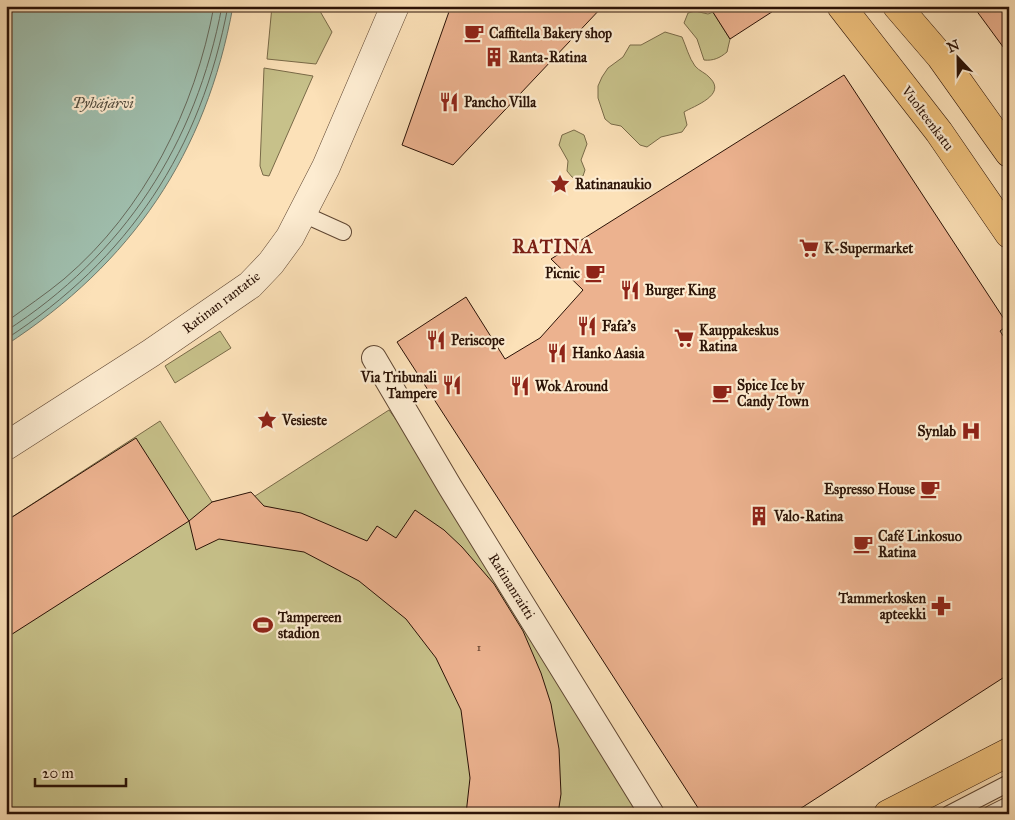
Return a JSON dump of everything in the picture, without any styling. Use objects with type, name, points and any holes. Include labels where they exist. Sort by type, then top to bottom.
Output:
[{"type":"main road","name":"Vuolteenkatu","points":[[841,6],[939,132],[1009,234]]},
{"type":"main road","points":[[897,6],[940,56],[1009,153]]},
{"type":"main road","points":[[888,814],[1009,752]]},
{"type":"street","name":"Ratinan rantatie","points":[[6,446],[151,353],[250,284],[271,263],[290,237],[326,167],[395,6]]},
{"type":"street","name":"Ratinanraitti","points":[[374,358],[450,486],[652,814]]},
{"type":"lane","points":[[303,214],[343,232]]},
{"type":"lane","points":[[950,814],[1009,784]]},
{"type":"lane","points":[[991,814],[1009,805]]},
{"type":"shaded area","points":[[272,6],[317,6],[332,32],[316,64],[267,59]]},
{"type":"shaded area","points":[[695,11],[708,14],[713,12],[730,39],[727,52],[719,57],[704,60],[697,39],[684,23],[688,13]]},
{"type":"shaded area","points":[[665,32],[682,37],[693,63],[710,78],[715,90],[707,99],[684,112],[687,125],[682,132],[661,137],[647,147],[640,145],[621,126],[611,124],[605,119],[598,98],[598,86],[608,68],[623,57],[630,45],[641,45]]},
{"type":"shaded area","points":[[264,68],[313,76],[269,176],[263,175],[260,166]]},
{"type":"shaded area","points":[[574,130],[584,135],[587,144],[581,160],[585,170],[583,176],[577,179],[572,177],[567,171],[568,161],[559,145],[562,135]]},
{"type":"shaded area","points":[[220,331],[231,348],[175,383],[165,366]]},
{"type":"shaded area","name":"Tampereen stadion","points":[[389,410],[430,466],[639,814],[6,814],[6,521],[160,421],[212,502],[249,500]]},
{"type":"water","name":"Pyhäjärvi","points":[[6,6],[233,6],[221,60],[204,110],[183,157],[157,200],[126,241],[91,278],[51,313],[6,345]]},
{"type":"building","name":"Ranta-Ratina","points":[[451,6],[603,6],[453,165],[402,145]]},
{"type":"building","points":[[709,6],[781,6],[730,39]]},
{"type":"building","points":[[973,6],[1009,6],[1009,55]]},
{"type":"building","name":"Valo-Ratina","points":[[844,75],[1008,325],[1000,331],[1009,345],[1009,674],[792,814],[702,814],[397,342],[466,297],[505,359],[540,338],[583,290],[551,259]]},
{"type":"building","points":[[136,438],[189,521],[6,638],[6,521]]},
{"type":"building","name":"Tampereen stadion","points":[[251,492],[264,506],[301,513],[367,541],[377,526],[396,538],[415,510],[444,530],[462,547],[494,584],[523,631],[541,673],[551,704],[559,749],[561,794],[558,814],[466,814],[470,778],[461,710],[436,658],[406,619],[359,581],[304,552],[219,539],[196,550],[189,521],[212,502]]},
{"type":"place","name":"Caffitella Bakery shop","points":[[474,33]]},
{"type":"place","name":"Ranta-Ratina","points":[[494,57]]},
{"type":"place","name":"Pancho Villa","points":[[449,102]]},
{"type":"place","name":"Ratinanaukio","points":[[560,184]]},
{"type":"place","name":"K-Supermarket","points":[[809,248]]},
{"type":"place","name":"Picnic","points":[[595,273]]},
{"type":"place","name":"Burger King","points":[[630,290]]},
{"type":"place","name":"Fafa's","points":[[587,326]]},
{"type":"place","name":"Kauppakeskus Ratina","points":[[684,338]]},
{"type":"place","name":"Periscope","points":[[436,340]]},
{"type":"place","name":"Hanko Aasia","points":[[557,353]]},
{"type":"place","name":"Via Tribunali Tampere","points":[[452,385]]},
{"type":"place","name":"Wok Around","points":[[520,386]]},
{"type":"place","name":"Spice Ice by Candy Town","points":[[722,393]]},
{"type":"place","name":"Vesieste","points":[[267,420]]},
{"type":"place","name":"Synlab","points":[[971,431]]},
{"type":"place","name":"Espresso House","points":[[930,489]]},
{"type":"place","name":"Valo-Ratina","points":[[759,516]]},
{"type":"place","name":"Café Linkosuo Ratina","points":[[863,544]]},
{"type":"place","name":"Tammerkosken apteekki","points":[[941,606]]},
{"type":"place","name":"Tampereen stadion","points":[[263,625]]},
{"type":"district","name":"RATINA","points":[[553,246]]}]
